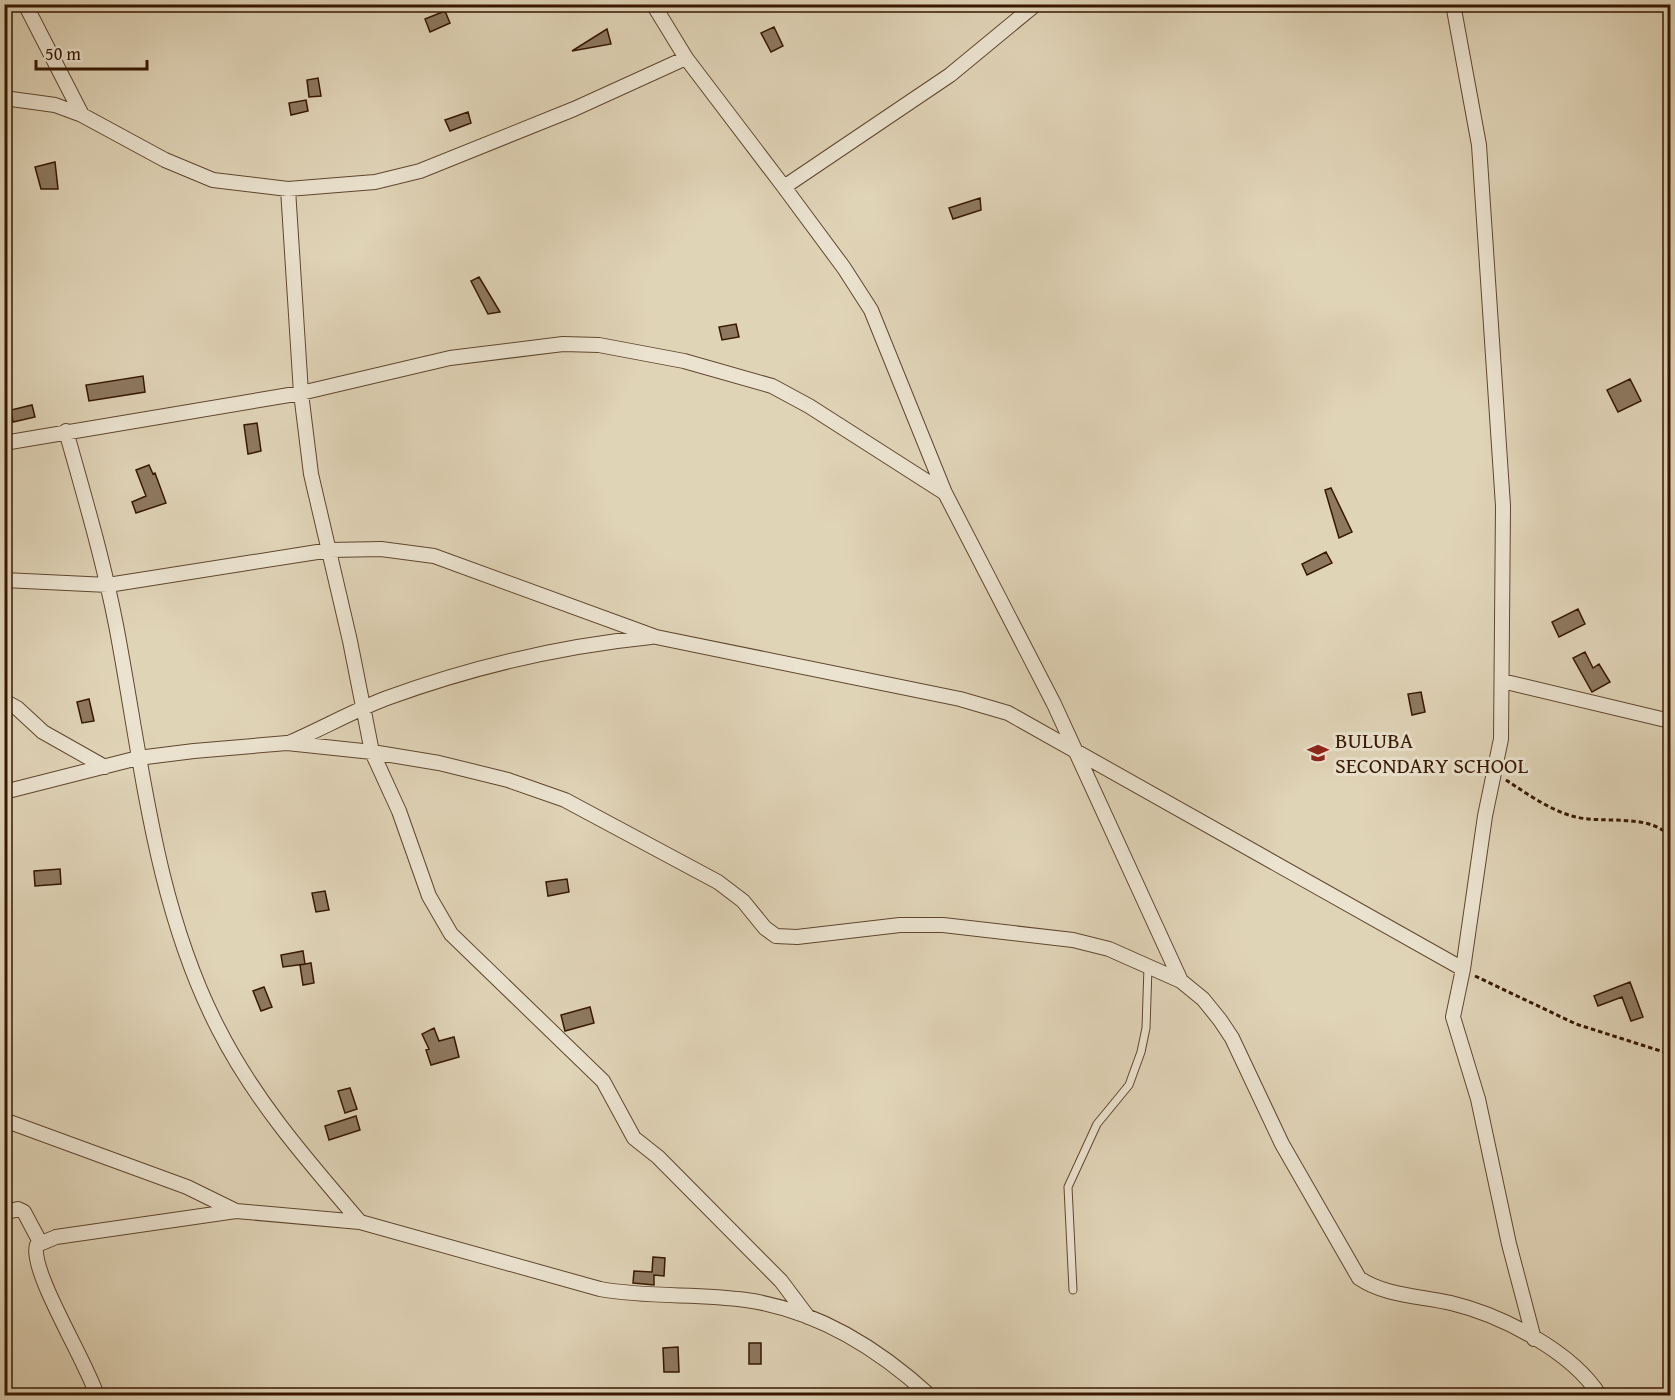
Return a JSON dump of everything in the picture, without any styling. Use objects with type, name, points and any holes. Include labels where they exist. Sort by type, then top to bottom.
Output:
[{"type":"street","points":[[25,4],[82,115]]},
{"type":"street","points":[[653,4],[686,58],[844,268],[871,310],[945,493],[1078,754],[1181,981]]},
{"type":"street","points":[[784,187],[950,75],[1036,4]]},
{"type":"street","points":[[1453,4],[1479,145],[1503,506],[1501,739],[1469,914],[1463,969],[1453,1024],[1478,1100],[1509,1244],[1534,1339]]},
{"type":"street","points":[[4,99],[54,105],[82,115],[165,160],[213,180],[288,189],[375,182],[420,171],[574,109],[686,58]]},
{"type":"street","points":[[288,189],[301,393],[311,474],[330,550],[372,752],[399,811],[429,896],[451,934],[591,1068],[606,1086],[634,1138],[658,1157],[781,1281],[808,1317]]},
{"type":"street","points":[[4,443],[301,393],[385,372],[487,352],[563,344],[631,350],[772,386],[809,406],[945,493]]},
{"type":"street","points":[[66,431],[108,585],[138,759],[171,910],[216,1026],[259,1100],[360,1222]]},
{"type":"street","points":[[4,580],[108,585],[330,550],[381,549],[434,556],[656,637],[834,672],[996,708],[1463,969]]},
{"type":"street","points":[[288,743],[386,699],[518,659],[585,645],[656,637]]},
{"type":"street","points":[[1502,681],[1671,721]]},
{"type":"street","points":[[4,701],[49,735],[105,767]]},
{"type":"street","points":[[4,792],[138,759],[288,743],[372,752],[439,763],[508,780],[565,800],[718,882],[743,901],[765,928],[776,936],[797,937],[900,925],[943,925],[1073,940],[1109,949],[1181,981],[1203,999],[1232,1038],[1282,1144],[1359,1278],[1378,1288],[1452,1304],[1493,1317],[1534,1339],[1574,1366],[1600,1395]]},
{"type":"street","points":[[4,1120],[187,1187],[236,1211]]},
{"type":"street","points":[[4,1213],[18,1209],[24,1212],[40,1242],[35,1256],[97,1395]]},
{"type":"street","points":[[40,1242],[106,1228],[236,1211],[360,1222],[600,1289],[634,1295],[745,1300],[808,1317],[873,1350],[930,1395]]},
{"type":"lane","points":[[1073,1290],[1068,1187],[1097,1124],[1129,1085],[1141,1052],[1146,1028],[1148,967]]},
{"type":"path","points":[[1494,773],[1569,815],[1585,820],[1647,823],[1671,836]]},
{"type":"path","points":[[1463,969],[1497,989],[1576,1024],[1671,1054]]},
{"type":"building","points":[[445,11],[450,23],[430,32],[425,19]]},
{"type":"building","points":[[774,27],[783,46],[771,52],[761,33]]},
{"type":"building","points":[[607,29],[611,44],[572,51]]},
{"type":"building","points":[[318,78],[321,96],[309,97],[307,80]]},
{"type":"building","points":[[306,100],[308,111],[291,115],[289,103]]},
{"type":"building","points":[[468,112],[471,123],[450,131],[445,120]]},
{"type":"building","points":[[55,162],[58,189],[41,189],[35,167]]},
{"type":"building","points":[[980,198],[981,210],[953,219],[949,208]]},
{"type":"building","points":[[479,277],[500,312],[488,314],[471,281]]},
{"type":"building","points":[[736,324],[739,337],[722,340],[719,327]]},
{"type":"building","points":[[143,376],[145,392],[89,401],[86,385]]},
{"type":"building","points":[[1630,379],[1641,401],[1618,412],[1607,390]]},
{"type":"building","points":[[32,405],[35,417],[13,422],[11,410]]},
{"type":"building","points":[[257,423],[261,451],[248,454],[244,425]]},
{"type":"building","points":[[149,465],[153,474],[155,473],[166,503],[136,513],[132,502],[146,496],[136,470]]},
{"type":"building","points":[[1331,488],[1352,532],[1339,538],[1325,490]]},
{"type":"building","points":[[1326,552],[1332,563],[1307,575],[1302,564]]},
{"type":"building","points":[[1578,609],[1585,624],[1559,637],[1552,622]]},
{"type":"building","points":[[1585,652],[1593,668],[1599,664],[1610,682],[1592,692],[1573,658]]},
{"type":"building","points":[[1421,692],[1425,712],[1412,715],[1408,694]]},
{"type":"building","points":[[89,699],[94,721],[82,723],[77,702]]},
{"type":"building","points":[[60,869],[61,884],[35,886],[34,871]]},
{"type":"building","points":[[567,879],[569,892],[548,896],[546,882]]},
{"type":"building","points":[[325,891],[329,910],[316,912],[312,893]]},
{"type":"building","points":[[303,951],[305,964],[283,967],[281,955]]},
{"type":"building","points":[[311,963],[314,983],[303,985],[300,965]]},
{"type":"building","points":[[1630,982],[1643,1017],[1631,1021],[1622,997],[1598,1006],[1594,996]]},
{"type":"building","points":[[264,987],[272,1007],[261,1011],[253,991]]},
{"type":"building","points":[[590,1007],[594,1023],[565,1031],[561,1015]]},
{"type":"building","points":[[434,1028],[439,1041],[454,1037],[459,1057],[431,1065],[426,1050],[429,1049],[422,1034]]},
{"type":"building","points":[[350,1088],[357,1109],[345,1113],[338,1091]]},
{"type":"building","points":[[356,1116],[360,1130],[329,1140],[325,1126]]},
{"type":"building","points":[[653,1257],[665,1258],[664,1276],[654,1275],[654,1285],[633,1283],[634,1271],[652,1272]]},
{"type":"building","points":[[749,1343],[761,1343],[761,1364],[749,1364]]},
{"type":"building","points":[[678,1347],[679,1372],[664,1372],[663,1348]]},
{"type":"place","name":"BULUBA SECONDARY SCHOOL","points":[[1318,753]]}]
